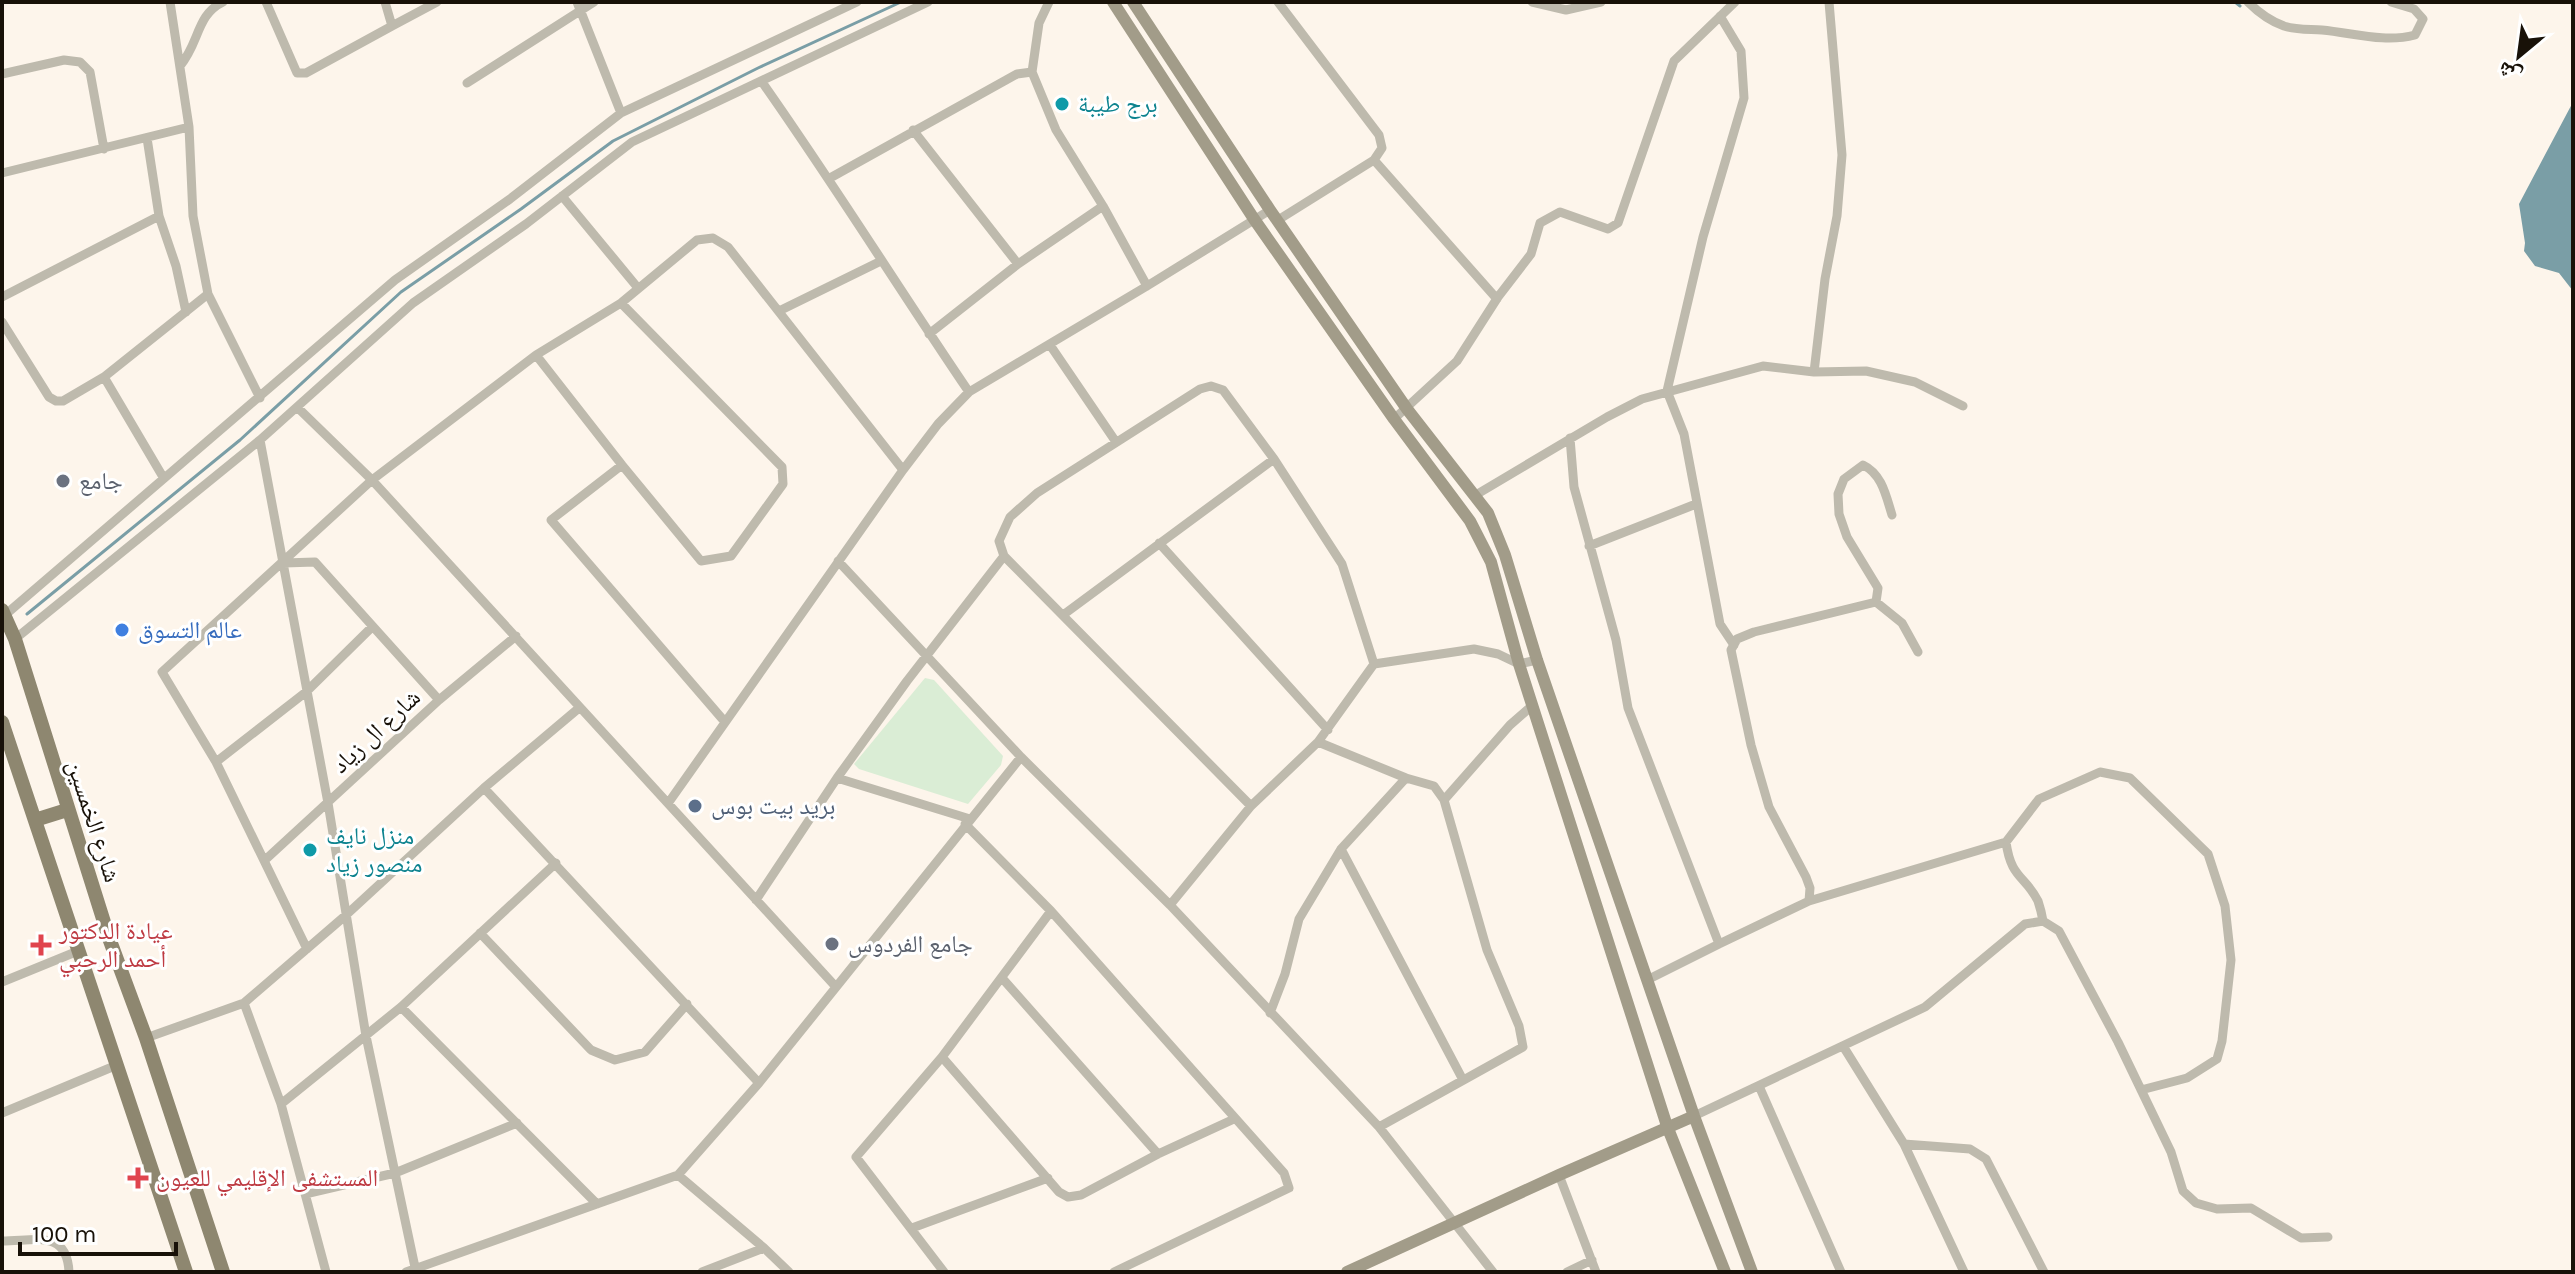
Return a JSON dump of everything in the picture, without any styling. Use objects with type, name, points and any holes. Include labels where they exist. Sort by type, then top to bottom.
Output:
[{"type":"main road","points":[[1113,2],[1254,219],[1394,419],[1470,521],[1491,562],[1519,664],[1667,1126],[1725,1272]]},
{"type":"main road","points":[[1133,2],[1407,409],[1488,513],[1505,555],[1537,660],[1694,1116],[1752,1272]]},
{"type":"main road","name":"شارع الخمسين","points":[[3,612],[15,639],[109,938],[146,1038],[223,1272]]},
{"type":"main road","points":[[2,722],[186,1272]]},
{"type":"main road","points":[[35,820],[67,810]]},
{"type":"main road","points":[[1347,1272],[1694,1116]]},
{"type":"street","points":[[170,2],[189,127],[193,216],[208,294],[260,398]]},
{"type":"street","points":[[180,66],[191,53],[203,17],[223,2]]},
{"type":"street","points":[[266,2],[297,73],[306,73],[437,2]]},
{"type":"street","points":[[385,2],[392,26]]},
{"type":"street","points":[[467,83],[578,6],[594,2]]},
{"type":"street","points":[[3,612],[260,398],[395,280],[510,199],[621,113],[857,2]]},
{"type":"street","points":[[15,639],[298,408],[413,303],[632,142],[928,2]]},
{"type":"street","points":[[1049,2],[1039,23],[1032,72],[1056,130],[1147,286]]},
{"type":"street","points":[[669,802],[903,470],[938,424],[969,392],[1254,219],[1274,215],[1374,160],[1382,148],[1379,135],[1278,2]]},
{"type":"street","points":[[1532,2],[1566,10],[1601,2]]},
{"type":"street","points":[[1394,419],[1457,361],[1531,254],[1540,223],[1560,212],[1608,229],[1618,223],[1674,61],[1735,2]]},
{"type":"street","points":[[1814,372],[1825,279],[1837,216],[1842,155],[1829,2]]},
{"type":"street","points":[[2248,2],[2270,19],[2301,30],[2395,40],[2415,35],[2423,19],[2414,9],[2391,2]]},
{"type":"street","points":[[578,6],[621,113]]},
{"type":"street","points":[[1720,16],[1741,51],[1744,98],[1703,237],[1667,391],[1684,434],[1720,624],[1734,645]]},
{"type":"street","points":[[2,74],[64,60],[80,62],[90,72],[104,149]]},
{"type":"street","points":[[830,178],[1017,74],[1032,72]]},
{"type":"street","points":[[762,82],[830,178],[881,261],[969,392]]},
{"type":"street","points":[[2,173],[189,127]]},
{"type":"street","points":[[913,130],[1018,264]]},
{"type":"street","points":[[147,138],[159,216],[176,266],[186,312]]},
{"type":"street","points":[[1374,160],[1497,299]]},
{"type":"street","points":[[562,196],[638,288]]},
{"type":"street","points":[[929,334],[1018,264],[1103,206]]},
{"type":"street","points":[[2,297],[159,216]]},
{"type":"street","points":[[307,949],[216,762],[162,672],[372,480],[536,355],[621,303],[697,240],[713,238],[728,247],[903,470]]},
{"type":"street","points":[[779,311],[881,261]]},
{"type":"street","points":[[2,322],[49,397],[63,401],[104,377],[208,294]]},
{"type":"street","points":[[536,355],[701,561],[731,556],[783,484],[782,467],[621,303]]},
{"type":"street","points":[[1050,345],[1116,442]]},
{"type":"street","points":[[1474,496],[1642,399],[1763,366],[1814,372],[1866,371],[1915,382],[1963,406]]},
{"type":"street","points":[[104,377],[163,477]]},
{"type":"street","points":[[1251,806],[1004,556],[999,541],[1010,517],[1037,493],[1200,389],[1211,386],[1223,390],[1274,459],[1342,564],[1374,664]]},
{"type":"street","points":[[298,408],[372,480],[836,987]]},
{"type":"street","points":[[1570,438],[1574,487],[1616,640],[1628,708],[1719,944]]},
{"type":"street","points":[[260,440],[328,803],[366,1036],[413,1271],[678,1175],[759,1083],[1021,757]]},
{"type":"street","points":[[1063,615],[1274,459]]},
{"type":"street","points":[[622,465],[551,520],[725,722]]},
{"type":"street","points":[[1876,602],[1878,588],[1847,537],[1839,514],[1838,494],[1844,479],[1863,465],[1872,469],[1883,488],[1892,515]]},
{"type":"street","points":[[1589,546],[1696,504]]},
{"type":"street","points":[[1159,543],[1328,730]]},
{"type":"street","points":[[756,900],[837,778],[1004,556]]},
{"type":"street","points":[[838,561],[1021,757],[1170,905],[1379,1127],[1493,1272]]},
{"type":"street","points":[[284,563],[315,562],[439,700]]},
{"type":"street","points":[[1809,901],[1810,888],[1806,877],[1769,807],[1751,745],[1731,650],[1737,639],[1754,632],[1876,602]]},
{"type":"street","points":[[1876,602],[1902,623],[1918,652]]},
{"type":"street","points":[[216,762],[306,692],[372,627]]},
{"type":"street","name":"شارع ال زياد","points":[[265,860],[439,700],[516,636]]},
{"type":"street","points":[[1170,905],[1251,806],[1318,742],[1374,664],[1474,649],[1498,654],[1519,664],[1537,660]]},
{"type":"street","points":[[1444,800],[1510,725],[1533,705]]},
{"type":"street","points":[[146,1038],[244,1003],[345,916],[484,788],[579,708]]},
{"type":"street","points":[[1318,742],[1406,778],[1434,786],[1444,800],[1487,950],[1519,1026],[1523,1047],[1379,1127]]},
{"type":"street","points":[[1647,980],[1809,901],[2006,842],[2039,799],[2100,772],[2130,778],[2208,854],[2225,906],[2231,960],[2222,1041],[2217,1059],[2187,1078],[2141,1090]]},
{"type":"street","points":[[837,778],[968,822],[1284,1173],[1289,1188],[1141,1267],[1114,1272]]},
{"type":"street","points":[[1270,1013],[1285,974],[1299,919],[1341,849],[1406,778]]},
{"type":"street","points":[[484,788],[759,1083]]},
{"type":"street","points":[[2006,842],[2008,858],[2015,874],[2037,900],[2043,921]]},
{"type":"street","points":[[1341,849],[1463,1080]]},
{"type":"street","points":[[281,1104],[401,1007],[556,863]]},
{"type":"street","points":[[944,1272],[856,1157],[942,1057],[1051,911]]},
{"type":"street","points":[[1694,1116],[1925,1007],[2025,924],[2043,921],[2059,931],[2171,1152],[2183,1191],[2196,1203],[2217,1209],[2251,1208],[2301,1238],[2328,1237]]},
{"type":"street","points":[[480,933],[591,1050],[615,1060],[645,1052],[687,1004]]},
{"type":"street","points":[[2,982],[78,951]]},
{"type":"street","points":[[1002,978],[1158,1154]]},
{"type":"street","points":[[244,1003],[281,1104],[326,1272]]},
{"type":"street","points":[[401,1007],[597,1204]]},
{"type":"street","points":[[1843,1046],[1904,1144],[1964,1272]]},
{"type":"street","points":[[942,1057],[1068,1197],[1081,1195],[1158,1154],[1234,1119]]},
{"type":"street","points":[[2,1113],[117,1065]]},
{"type":"street","points":[[1759,1086],[1841,1272]]},
{"type":"street","points":[[305,1194],[395,1173],[517,1123]]},
{"type":"street","points":[[1904,1144],[1970,1149],[1986,1159],[2044,1272]]},
{"type":"street","points":[[678,1175],[789,1272]]},
{"type":"street","points":[[1559,1175],[1596,1272]]},
{"type":"street","points":[[912,1228],[1048,1178]]},
{"type":"street","points":[[2,1241],[49,1240],[62,1246],[68,1256],[69,1272]]},
{"type":"street","points":[[702,1272],[764,1248]]},
{"type":"street","points":[[1567,1272],[1592,1260]]},
{"type":"green space","points":[[925,678],[934,680],[1003,756],[1001,765],[968,804],[859,769],[854,764]]},
{"type":"water","points":[[2573,102],[2573,291],[2559,273],[2535,266],[2524,251],[2519,204]]},
{"type":"waterway","points":[[27,614],[240,440],[401,292],[613,141],[758,68],[901,2]]},
{"type":"waterway","points":[[2235,2],[2240,6]]},
{"type":"place","name":"برج طيبة","points":[[1062,104]]},
{"type":"place","name":"جامع","points":[[63,481]]},
{"type":"place","name":"عالم التسوق","points":[[122,630]]},
{"type":"place","name":"بريد بيت بوس","points":[[695,806]]},
{"type":"place","name":"منزل نايف منصور زياد","points":[[310,850]]},
{"type":"place","name":"جامع الفردوس","points":[[832,944]]},
{"type":"place","name":"عيادة الدكتور أحمد الرحبي","points":[[41,945]]},
{"type":"place","name":"المستشفى الإقليمي للعيون","points":[[138,1178]]}]
